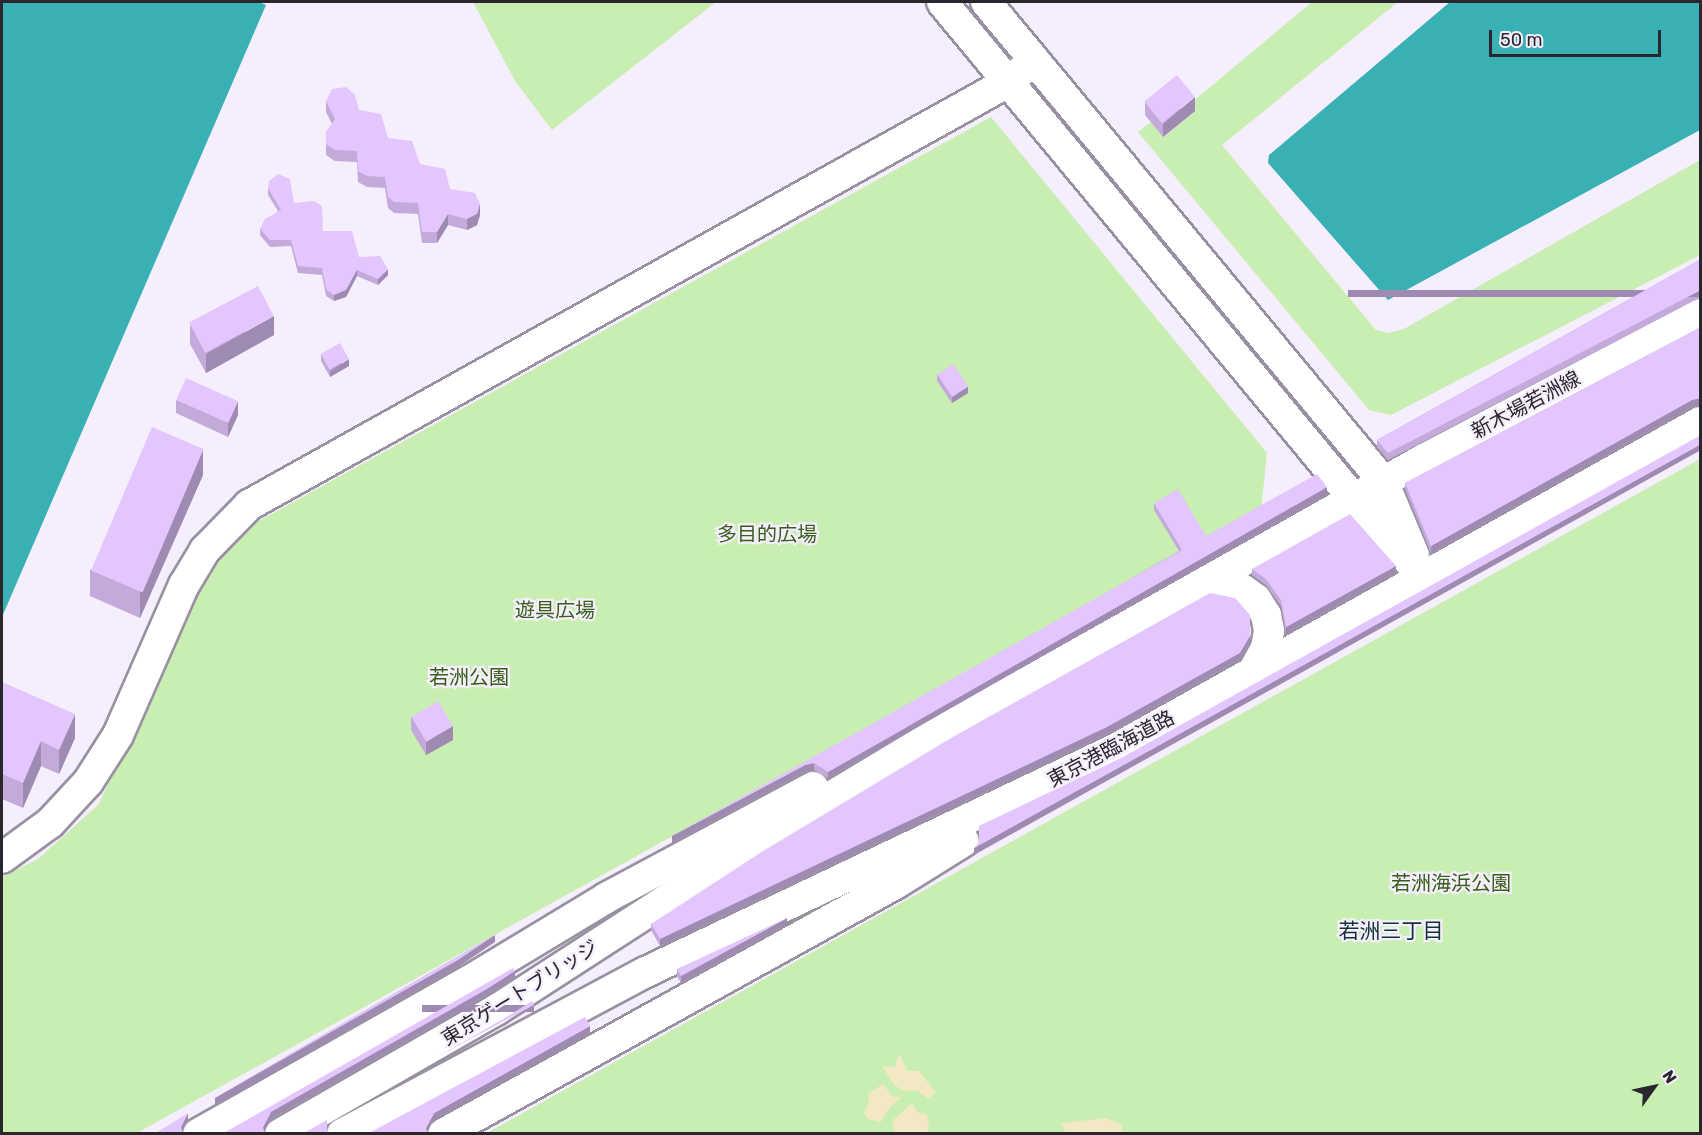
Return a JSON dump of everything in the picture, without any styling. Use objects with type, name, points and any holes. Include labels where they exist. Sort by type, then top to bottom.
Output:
[{"type":"street","points":[[942,2],[1353,498],[1423,577]]},
{"type":"street","points":[[986,2],[1383,481],[1423,577]]},
{"type":"street","points":[[2,858],[50,823],[88,782],[118,735],[184,585],[206,550],[249,505],[1008,82],[1034,60]]},
{"type":"street","name":"新木場若洲線","points":[[1353,498],[1701,314]]},
{"type":"street","points":[[1423,577],[1701,422]]},
{"type":"street","points":[[198,1134],[741,822],[1054,666],[1353,498]]},
{"type":"street","name":"東京港臨海道路","points":[[789,903],[1115,748],[1423,577]]},
{"type":"street","points":[[1207,581],[1242,590],[1256,599],[1266,615],[1269,631],[1266,648],[1254,670]]},
{"type":"street","name":"東京ゲートブリッジ","points":[[280,1134],[496,1010],[754,843],[1054,666]]},
{"type":"street","points":[[444,1134],[895,884],[1115,748]]},
{"type":"street","name":"東京ゲートブリッジ","points":[[342,1134],[555,1018],[789,903]]},
{"type":"green space","points":[[473,2],[716,2],[552,130],[515,81]]},
{"type":"green space","points":[[1312,2],[1398,2],[1222,145],[1376,330],[1389,333],[1404,329],[1700,160],[1700,255],[1391,415],[1369,410],[1138,132],[1151,122],[1164,137],[1195,111],[1190,104]]},
{"type":"green space","name":"若洲公園","points":[[991,117],[1267,453],[1261,510],[137,1133],[2,1134],[2,877],[38,859],[99,804],[194,590],[211,561],[241,531]]},
{"type":"green space","name":"若洲海浜公園","points":[[1700,459],[1700,1133],[487,1133]]},
{"type":"sand","points":[[899,1053],[907,1071],[919,1071],[936,1093],[928,1099],[917,1090],[904,1091],[894,1085],[882,1066],[895,1067]]},
{"type":"sand","points":[[883,1084],[892,1096],[902,1097],[890,1107],[881,1122],[868,1119],[864,1113],[869,1102],[868,1094]]},
{"type":"sand","points":[[912,1103],[917,1112],[927,1115],[929,1128],[926,1133],[898,1133],[893,1130],[893,1120]]},
{"type":"sand","points":[[1106,1118],[1121,1124],[1123,1132],[1066,1133],[1061,1123]]},
{"type":"water","points":[[2,2],[259,2],[266,5],[2,617]]},
{"type":"water","points":[[1450,2],[1700,2],[1700,130],[1388,300],[1268,163],[1269,155]]},
{"type":"building","points":[[1177,75],[1195,97],[1162,123],[1144,101]]},
{"type":"building","points":[[346,87],[355,95],[359,110],[381,114],[388,138],[412,141],[420,164],[445,169],[450,189],[475,193],[480,204],[477,214],[467,219],[448,214],[437,232],[422,232],[418,203],[394,202],[388,197],[385,177],[367,176],[358,171],[357,151],[335,150],[326,144],[326,132],[335,119],[326,101],[332,89]]},
{"type":"building","points":[[278,174],[290,179],[294,203],[314,201],[322,206],[323,231],[352,231],[359,257],[380,256],[388,269],[378,279],[357,270],[346,290],[334,295],[326,289],[322,268],[298,266],[291,240],[270,240],[260,229],[265,219],[281,210],[268,188],[269,181]]},
{"type":"building","points":[[1701,259],[1701,290],[1388,453],[1377,440]]},
{"type":"building","points":[[258,286],[274,316],[205,353],[189,323]]},
{"type":"building","points":[[1701,327],[1701,398],[1692,400],[1431,546],[1405,483]]},
{"type":"building","points":[[340,343],[349,359],[329,369],[321,354]]},
{"type":"building","points":[[953,364],[968,386],[952,397],[937,375]]},
{"type":"building","points":[[186,378],[238,401],[228,423],[176,400]]},
{"type":"building","points":[[152,427],[204,449],[143,592],[91,571]]},
{"type":"building","points":[[1701,435],[1701,444],[974,848],[979,842],[979,826],[1123,757]]},
{"type":"building","points":[[1317,474],[1327,487],[828,772],[814,763],[805,765],[672,836],[1182,550],[1154,503],[1178,489],[1206,536]]},
{"type":"building","points":[[1350,514],[1396,566],[1286,627],[1281,600],[1266,579],[1252,569]]},
{"type":"building","points":[[1210,593],[1235,598],[1250,615],[1250,636],[1240,653],[1107,727],[660,939],[651,924],[763,851],[951,738]]},
{"type":"building","points":[[2,682],[75,714],[59,750],[41,741],[23,783],[2,774]]},
{"type":"building","points":[[438,701],[453,726],[426,742],[411,717]]},
{"type":"building","points":[[787,918],[681,976],[677,969]]},
{"type":"building","points":[[495,935],[458,960],[215,1098]]},
{"type":"building","points":[[513,968],[515,971],[487,989],[271,1112],[263,1127],[265,1134],[222,1134]]},
{"type":"building","points":[[532,1001],[534,1005],[435,1058],[505,1018]]},
{"type":"building","points":[[585,1017],[590,1026],[434,1113],[426,1128],[428,1134],[367,1134]]},
{"type":"building","points":[[188,1113],[181,1127],[183,1134],[154,1134]]},
{"type":"building","points":[[327,1120],[327,1134],[302,1134]]},
{"type":"district","name":"若洲三丁目","points":[[1391,931]]},
{"type":"park label","name":"多目的広場","points":[[767,534]]},
{"type":"park label","name":"遊具広場","points":[[555,610]]}]
